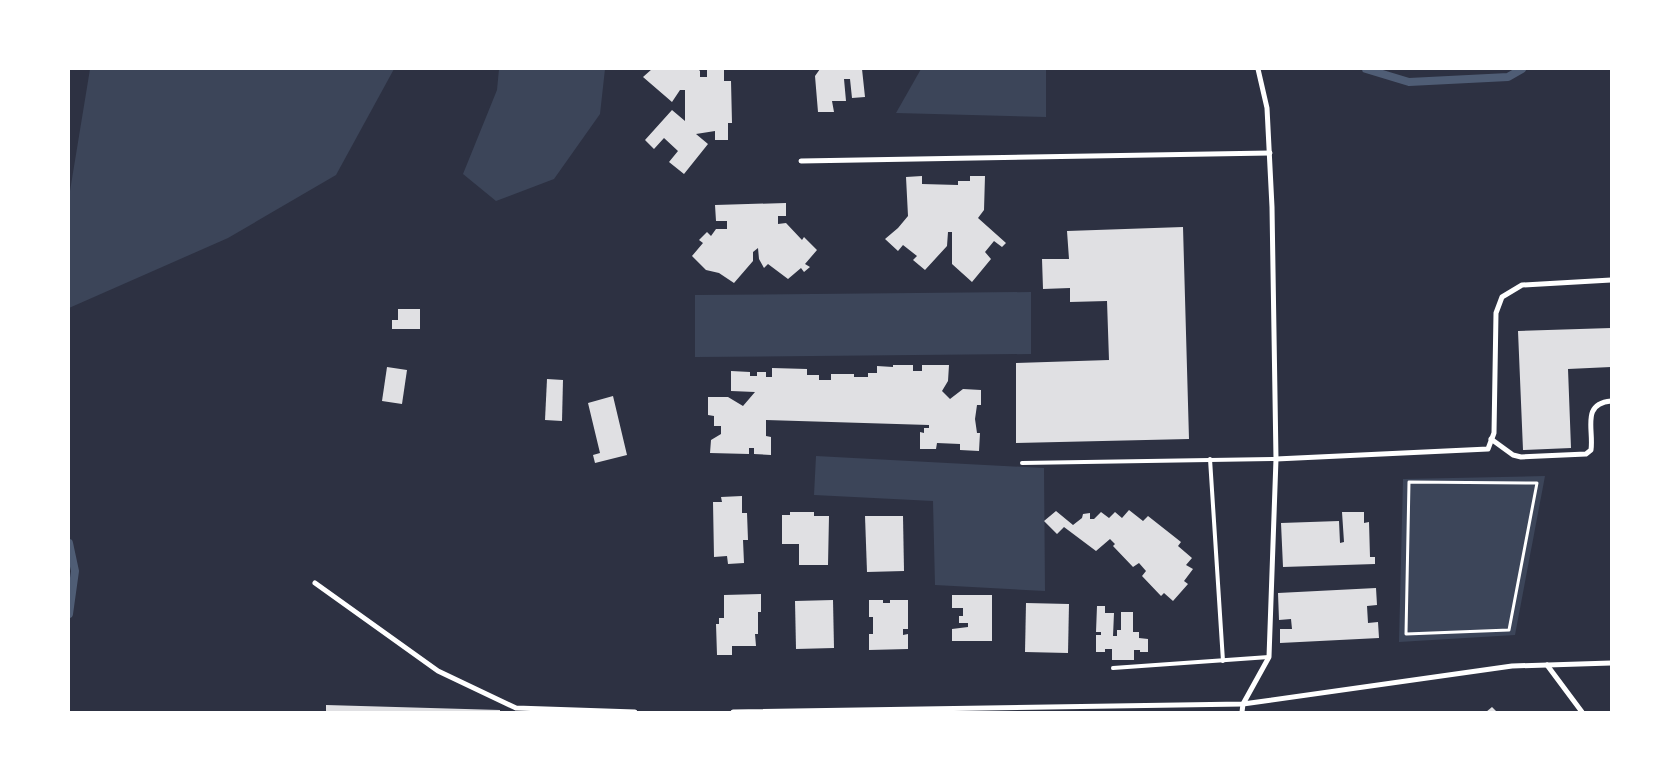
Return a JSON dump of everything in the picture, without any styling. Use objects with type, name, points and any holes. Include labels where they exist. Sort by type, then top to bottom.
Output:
[{"type":"street","points":[[1242,712],[1243,704],[1269,657],[1276,459],[1270,153],[1267,108],[1258,69]]},
{"type":"street","points":[[801,162],[1270,153]]},
{"type":"street","points":[[1276,459],[1488,449],[1494,432],[1496,313],[1502,298],[1522,285],[1611,280]]},
{"type":"street","points":[[1491,439],[1513,455],[1521,457],[1586,454],[1591,450],[1592,442],[1591,413],[1602,402],[1611,401]]},
{"type":"street","points":[[315,583],[438,671],[516,710],[635,712]]},
{"type":"street","points":[[733,712],[966,710],[1243,704],[1512,666],[1611,663]]},
{"type":"street","points":[[1547,665],[1582,712]]},
{"type":"lane","points":[[1022,463],[1276,459]]},
{"type":"lane","points":[[1210,460],[1222,661]]},
{"type":"lane","points":[[1113,668],[1269,657]]},
{"type":"path","points":[[1409,482],[1537,483],[1509,630],[1406,634],[1409,482]]},
{"type":"shaded area","points":[[90,69],[394,69],[336,175],[228,238],[69,308],[69,197]]},
{"type":"shaded area","points":[[499,69],[605,69],[600,114],[554,179],[496,201],[463,174],[497,90]]},
{"type":"shaded area","points":[[921,69],[1046,69],[1046,117],[896,113]]},
{"type":"shaded area","points":[[1031,292],[1031,354],[695,357],[695,295]]},
{"type":"shaded area","points":[[816,456],[1044,468],[1045,591],[935,585],[933,501],[814,495]]},
{"type":"shaded area","points":[[1545,476],[1515,635],[1399,642],[1403,479]]},
{"type":"building","points":[[652,69],[698,69],[700,77],[707,77],[707,69],[724,69],[724,81],[731,81],[732,123],[728,123],[728,140],[715,140],[715,131],[696,134],[708,144],[684,174],[669,162],[678,151],[664,138],[654,149],[645,140],[672,110],[685,121],[685,90],[680,90],[672,102],[643,77]]},
{"type":"building","points":[[820,69],[862,69],[865,97],[852,98],[850,79],[844,79],[846,101],[832,101],[834,112],[818,112],[815,76]]},
{"type":"building","points":[[922,176],[922,184],[958,185],[958,181],[970,181],[970,176],[985,176],[984,210],[978,218],[1006,243],[1002,247],[994,241],[985,252],[991,259],[972,282],[952,264],[952,232],[948,232],[947,246],[925,270],[913,260],[917,256],[903,245],[898,251],[885,239],[908,216],[906,177]]},
{"type":"building","points":[[786,203],[786,216],[778,216],[778,224],[786,223],[802,240],[804,237],[817,250],[805,264],[810,267],[804,272],[801,268],[788,279],[768,264],[764,268],[759,259],[758,248],[753,252],[753,261],[734,283],[719,273],[706,270],[692,256],[703,243],[699,240],[707,232],[711,236],[716,229],[727,229],[727,221],[716,221],[715,205]]},
{"type":"building","points":[[1183,227],[1189,439],[1016,443],[1016,363],[1109,360],[1107,301],[1070,302],[1070,288],[1043,289],[1042,259],[1069,259],[1067,231]]},
{"type":"building","points":[[398,309],[420,309],[420,329],[392,329],[392,320],[398,320]]},
{"type":"building","points":[[1611,328],[1611,367],[1568,369],[1571,448],[1523,450],[1518,331]]},
{"type":"building","points":[[893,365],[913,365],[913,371],[922,371],[922,365],[949,365],[948,381],[942,391],[950,399],[963,389],[981,390],[981,405],[977,405],[975,419],[977,433],[980,433],[979,451],[960,450],[960,444],[937,443],[936,449],[920,449],[920,432],[924,433],[924,428],[929,428],[929,425],[766,420],[766,436],[771,437],[771,455],[754,454],[754,448],[749,448],[749,454],[710,453],[711,440],[721,434],[721,426],[714,426],[714,416],[708,415],[708,397],[728,397],[743,406],[755,392],[731,391],[731,371],[750,372],[750,376],[757,376],[757,372],[766,372],[766,377],[772,377],[772,368],[807,369],[807,375],[819,375],[819,380],[831,380],[831,374],[854,374],[854,377],[868,377],[868,373],[877,373],[877,366],[893,367]]},
{"type":"building","points":[[387,367],[407,370],[402,404],[382,401]]},
{"type":"building","points":[[547,379],[563,380],[562,421],[545,420]]},
{"type":"building","points":[[613,396],[627,455],[595,463],[593,455],[600,453],[588,403]]},
{"type":"building","points":[[742,496],[742,513],[747,513],[748,540],[743,540],[744,563],[728,564],[727,556],[714,557],[713,502],[722,502],[721,497]]},
{"type":"building","points":[[1129,510],[1143,521],[1148,516],[1181,542],[1178,546],[1192,558],[1186,565],[1193,569],[1184,581],[1188,584],[1173,601],[1164,593],[1161,596],[1142,576],[1146,571],[1139,563],[1133,567],[1113,546],[1115,544],[1110,539],[1096,551],[1064,527],[1057,534],[1044,521],[1056,511],[1073,525],[1082,518],[1083,514],[1090,513],[1090,519],[1094,519],[1101,512],[1109,518],[1115,512],[1122,518]]},
{"type":"building","points":[[790,512],[814,512],[814,516],[829,516],[828,565],[799,565],[799,544],[782,544],[782,515],[790,515]]},
{"type":"building","points":[[1342,512],[1364,512],[1364,523],[1369,522],[1370,557],[1375,557],[1375,564],[1283,567],[1281,523],[1339,521],[1340,543],[1344,542]]},
{"type":"building","points":[[865,516],[903,516],[904,571],[867,572]]},
{"type":"building","points":[[1376,588],[1377,605],[1367,606],[1368,623],[1378,622],[1379,638],[1280,643],[1280,629],[1292,629],[1291,619],[1279,620],[1278,593]]},
{"type":"building","points":[[761,594],[761,612],[758,612],[758,634],[755,634],[756,646],[732,646],[732,655],[717,655],[716,624],[719,624],[719,618],[724,618],[724,595]]},
{"type":"building","points":[[952,595],[992,595],[992,641],[952,641],[952,629],[968,627],[968,623],[959,623],[959,616],[963,616],[963,608],[952,608]]},
{"type":"building","points":[[833,600],[834,648],[796,649],[795,601]]},
{"type":"building","points":[[869,600],[883,600],[883,603],[890,603],[890,600],[908,600],[908,629],[903,629],[903,635],[908,634],[908,649],[869,650],[869,634],[873,634],[873,617],[869,617]]},
{"type":"building","points":[[1026,603],[1069,604],[1068,653],[1025,652]]},
{"type":"building","points":[[1097,606],[1105,606],[1105,613],[1114,613],[1113,636],[1117,636],[1117,630],[1121,630],[1121,612],[1133,612],[1133,632],[1139,632],[1139,638],[1148,639],[1148,652],[1134,650],[1134,660],[1112,660],[1112,649],[1105,649],[1105,652],[1096,652],[1096,635],[1101,635],[1101,632],[1096,632]]},
{"type":"building","points":[[326,705],[500,710],[500,712],[326,712]]},
{"type":"building","points":[[1492,707],[1497,712],[1486,712]]},
{"type":"waterway","points":[[1366,69],[1409,82],[1508,77],[1522,69]]},
{"type":"waterway","points":[[69,543],[75,571],[69,614]]}]
